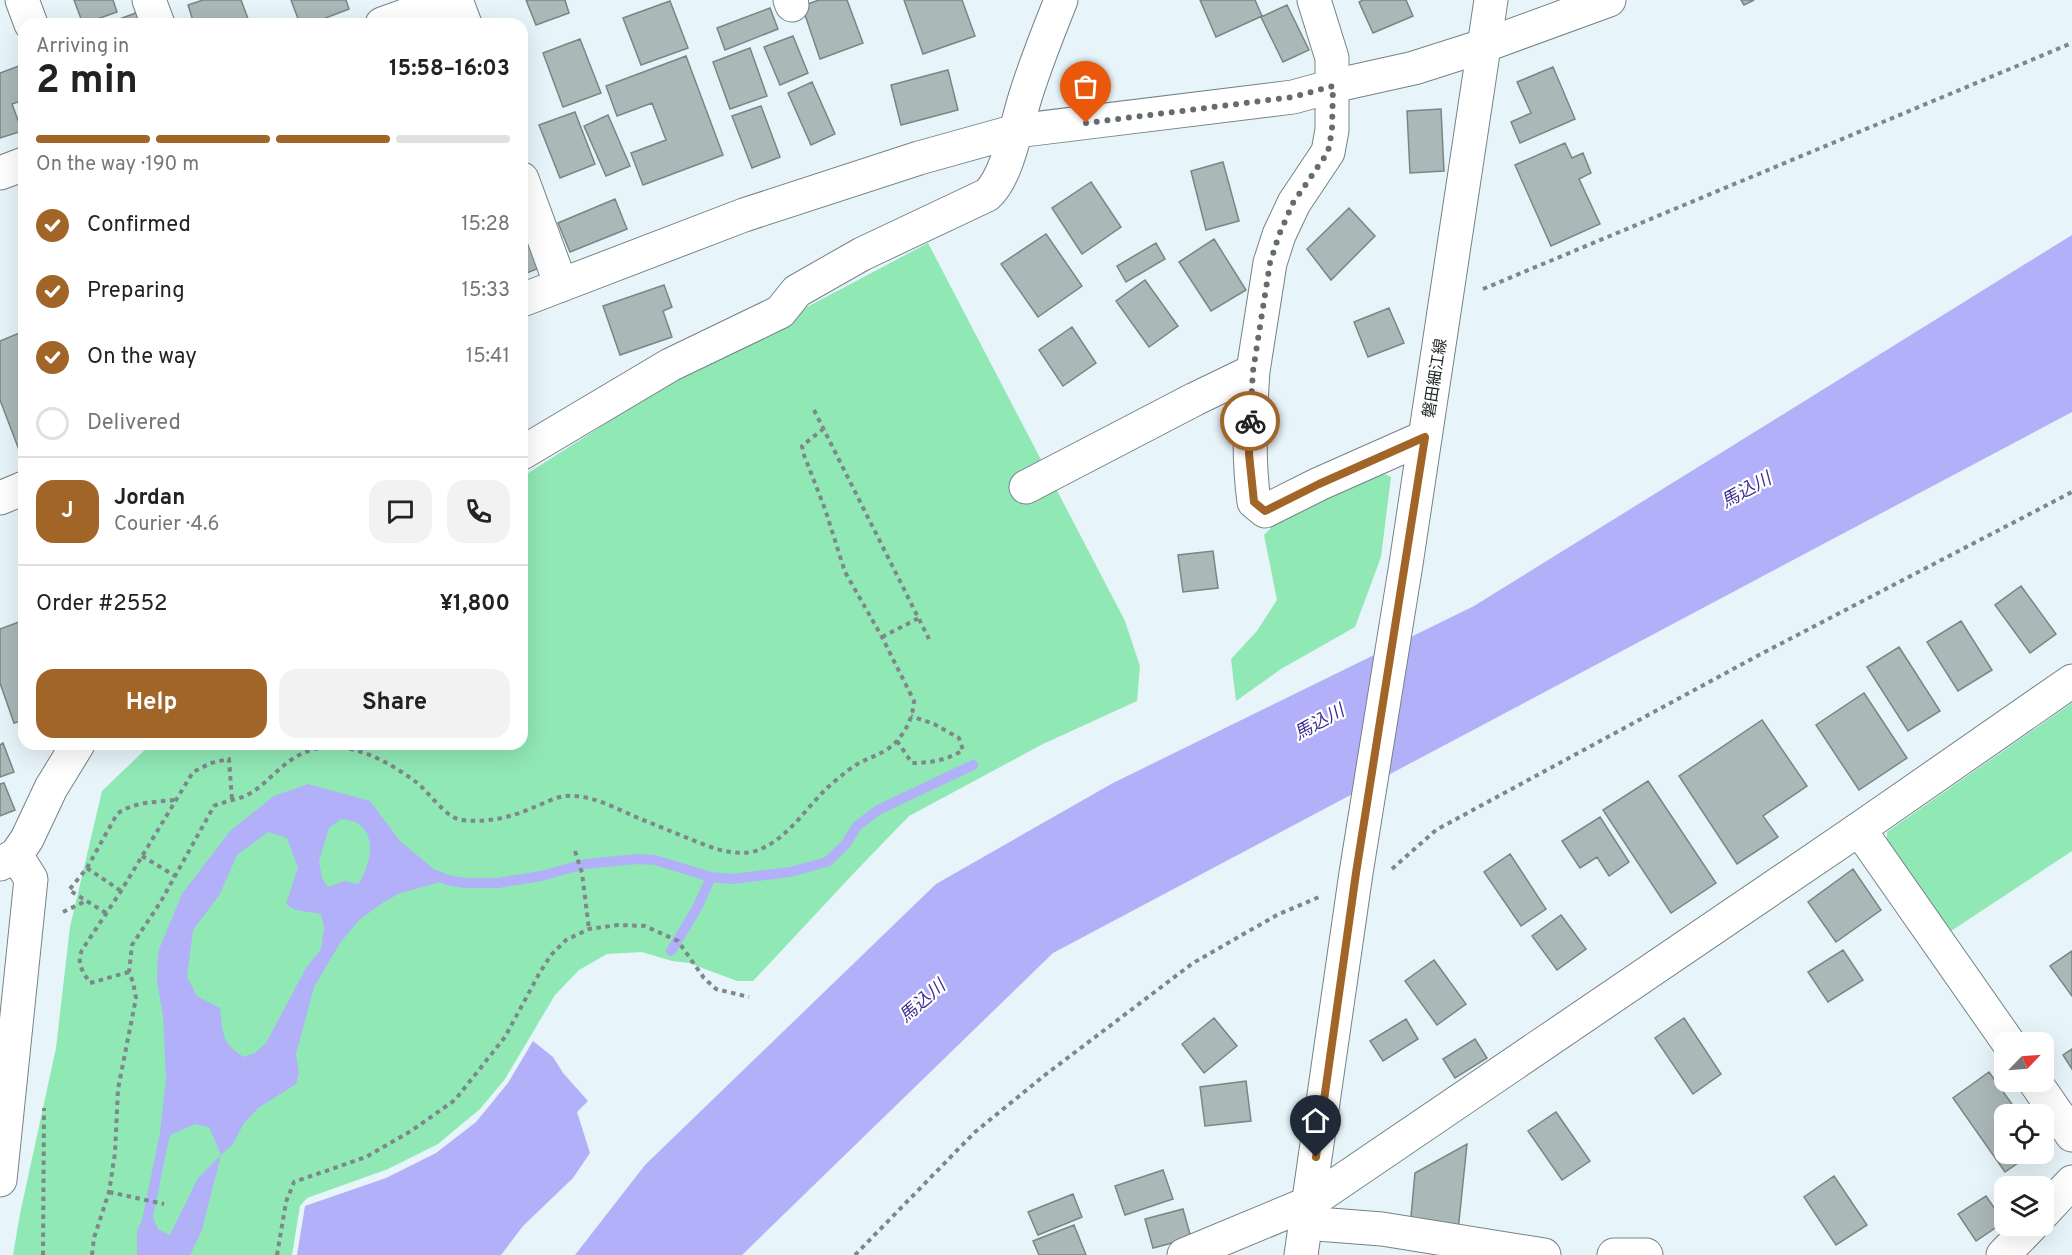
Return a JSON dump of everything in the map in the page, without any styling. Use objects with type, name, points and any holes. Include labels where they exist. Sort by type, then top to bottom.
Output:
[{"type":"street","points":[[22,0],[29,18]]},
{"type":"street","points":[[149,0],[156,18]]},
{"type":"street","points":[[398,18],[448,0]]},
{"type":"street","points":[[456,0],[463,18]]},
{"type":"street","points":[[528,449],[670,365],[780,312],[797,291],[862,254],[987,195],[995,188],[1061,0]]},
{"type":"street","points":[[1314,0],[1332,58],[1332,130],[1328,152],[1293,203],[1270,263],[1253,371],[1250,476],[1254,502],[1265,511],[1319,484],[1425,437]]},
{"type":"street","name":"磐田細江線","points":[[1301,1255],[1351,906],[1406,564],[1491,0]]},
{"type":"street","points":[[528,298],[744,215],[919,158],[1016,131],[1293,97],[1414,68],[1483,46],[1609,0]]},
{"type":"street","points":[[0,173],[18,166]]},
{"type":"street","points":[[528,200],[561,285]]},
{"type":"street","points":[[1026,487],[1253,371]]},
{"type":"street","points":[[0,498],[18,490]]},
{"type":"street","points":[[1184,1255],[1307,1213],[2072,681]]},
{"type":"street","points":[[0,1180],[32,879],[8,859],[27,839],[51,788],[74,750]]},
{"type":"street","points":[[1859,829],[2001,1032]]},
{"type":"street","points":[[2042,1092],[2072,1135]]},
{"type":"street","points":[[2054,1201],[2072,1182]]},
{"type":"street","points":[[1307,1213],[1382,1229],[1544,1255]]},
{"type":"street","points":[[2003,1255],[2021,1236]]},
{"type":"street","points":[[1614,1255],[1646,1255]]},
{"type":"path","points":[[1445,304],[2072,43]]},
{"type":"path","points":[[814,410],[929,639]]},
{"type":"path","points":[[350,750],[366,753],[396,767],[422,786],[458,819],[505,818],[554,799],[566,796],[580,797],[716,849],[735,853],[751,853],[766,847],[785,832],[842,775],[856,765],[882,754],[897,741],[907,726],[914,701],[882,637],[845,572],[804,455],[802,446],[823,429]]},
{"type":"path","points":[[855,1255],[975,1132],[1054,1068],[1193,963],[1277,915],[1318,897],[1351,906],[1436,830],[1558,762],[2072,492]]},
{"type":"path","points":[[882,637],[919,618]]},
{"type":"path","points":[[897,741],[912,763],[952,757],[963,750],[959,738],[934,724],[911,716]]},
{"type":"path","points":[[92,1255],[94,1238],[109,1192],[115,1153],[118,1089],[136,998],[134,982],[129,972],[132,945],[146,928],[214,806],[251,793],[292,759],[310,750]]},
{"type":"path","points":[[129,972],[90,983],[78,958],[193,772],[211,763],[229,759],[232,800]]},
{"type":"path","points":[[106,913],[69,890],[87,868],[117,814],[124,808],[176,800]]},
{"type":"path","points":[[575,851],[582,873],[589,929]]},
{"type":"path","points":[[142,856],[175,876]]},
{"type":"path","points":[[87,868],[121,891]]},
{"type":"path","points":[[277,1255],[286,1202],[294,1182],[366,1157],[411,1131],[455,1100],[505,1037],[539,974],[551,955],[566,940],[589,929],[618,925],[645,926],[678,941],[704,978],[716,989],[749,997]]},
{"type":"path","points":[[43,1255],[44,1099]]},
{"type":"path","points":[[109,1192],[164,1204]]},
{"type":"green space","points":[[928,243],[1125,621],[1140,666],[1137,701],[1043,744],[909,816],[753,981],[737,981],[689,963],[672,961],[642,952],[607,954],[579,970],[555,995],[505,1079],[480,1109],[438,1144],[388,1169],[307,1198],[300,1206],[292,1255],[13,1255],[56,1048],[70,927],[102,791],[145,750],[528,750],[528,473],[697,365]]},
{"type":"green space","points":[[1371,468],[1391,477],[1381,557],[1355,627],[1281,669],[1236,701],[1231,659],[1257,631],[1277,600],[1264,535],[1297,501]]},
{"type":"green space","points":[[2072,703],[2072,851],[1948,933],[1887,846],[1887,832]]},
{"type":"water","name":"馬込川","points":[[2072,235],[2072,412],[1053,953],[742,1255],[575,1255],[645,1165],[936,884],[1113,783],[1474,606]]},
{"type":"water","points":[[308,784],[370,801],[400,841],[447,880],[398,894],[384,902],[359,920],[340,943],[314,987],[296,1054],[299,1073],[296,1084],[258,1108],[244,1123],[233,1144],[221,1155],[209,1127],[195,1124],[164,1138],[160,1133],[166,1079],[163,1016],[157,982],[158,952],[182,894],[230,831],[274,796]],"holes":[[[341,819],[357,823],[365,830],[370,845],[370,854],[358,884],[344,881],[328,887],[322,878],[319,861],[329,828]],[[268,832],[287,838],[298,868],[286,904],[296,910],[321,914],[324,928],[321,949],[306,968],[266,1043],[255,1053],[244,1057],[236,1052],[224,1037],[220,1008],[197,996],[187,977],[193,930],[220,894],[237,855]]]},
{"type":"water","points":[[533,1041],[553,1057],[563,1073],[588,1101],[577,1112],[590,1153],[573,1178],[523,1226],[501,1255],[297,1255],[305,1206],[386,1178],[436,1153],[476,1122],[508,1083]]},
{"type":"water","points":[[221,1155],[202,1230],[190,1255],[137,1255],[137,1231],[148,1206],[158,1229],[170,1235],[198,1178]]},
{"type":"building","points":[[74,0],[113,0],[117,12],[100,18],[81,18]]},
{"type":"building","points":[[203,0],[241,0],[248,18],[192,18],[188,5]]},
{"type":"building","points":[[291,0],[346,0],[349,9],[326,18],[298,18]]},
{"type":"building","points":[[526,0],[565,0],[569,13],[536,25]]},
{"type":"building","points":[[819,0],[847,0],[863,43],[820,59],[802,6]]},
{"type":"building","points":[[904,0],[962,0],[975,36],[923,54]]},
{"type":"building","points":[[1200,0],[1255,0],[1262,16],[1216,37]]},
{"type":"building","points":[[1363,0],[1406,0],[1413,16],[1373,33],[1359,2]]},
{"type":"building","points":[[1741,0],[1754,0],[1744,5]]},
{"type":"building","points":[[670,1],[688,48],[641,65],[623,18]]},
{"type":"building","points":[[1287,5],[1309,50],[1283,62],[1261,17]]},
{"type":"building","points":[[770,8],[778,29],[725,50],[717,28]]},
{"type":"building","points":[[141,11],[144,18],[122,18]]},
{"type":"building","points":[[793,36],[808,73],[780,85],[764,47]]},
{"type":"building","points":[[580,39],[601,93],[563,107],[543,53]]},
{"type":"building","points":[[750,48],[767,96],[730,109],[713,62]]},
{"type":"building","points":[[686,56],[723,155],[643,185],[631,153],[666,140],[652,103],[617,116],[606,86]]},
{"type":"building","points":[[18,66],[18,102],[12,104],[18,120],[18,132],[0,138],[0,73]]},
{"type":"building","points":[[1553,67],[1575,119],[1520,143],[1511,122],[1531,113],[1517,82]]},
{"type":"building","points":[[948,70],[958,110],[901,125],[891,85]]},
{"type":"building","points":[[812,82],[835,134],[811,145],[788,93]]},
{"type":"building","points":[[761,106],[780,157],[752,168],[732,116]]},
{"type":"building","points":[[1441,109],[1444,171],[1410,173],[1407,111]]},
{"type":"building","points":[[575,112],[595,164],[560,178],[539,125]]},
{"type":"building","points":[[608,115],[630,166],[606,176],[584,126]]},
{"type":"building","points":[[1565,143],[1572,158],[1583,153],[1591,173],[1579,179],[1600,224],[1551,246],[1515,165]]},
{"type":"building","points":[[1223,162],[1239,221],[1206,230],[1191,171]]},
{"type":"building","points":[[1091,182],[1121,227],[1082,254],[1052,208]]},
{"type":"building","points":[[615,199],[627,229],[570,252],[558,223]]},
{"type":"building","points":[[1349,208],[1375,236],[1331,280],[1307,249]]},
{"type":"building","points":[[1046,234],[1082,286],[1038,317],[1001,264]]},
{"type":"building","points":[[528,238],[544,266],[528,273]]},
{"type":"building","points":[[1214,239],[1246,290],[1211,311],[1179,262]]},
{"type":"building","points":[[1156,243],[1165,259],[1126,282],[1117,266]]},
{"type":"building","points":[[1145,280],[1178,326],[1149,347],[1116,301]]},
{"type":"building","points":[[664,285],[672,307],[663,311],[672,337],[620,355],[603,306]]},
{"type":"building","points":[[1389,308],[1404,343],[1368,357],[1354,322]]},
{"type":"building","points":[[1072,327],[1096,363],[1063,386],[1039,350]]},
{"type":"building","points":[[18,334],[18,447],[0,400],[0,341]]},
{"type":"building","points":[[1213,551],[1218,588],[1183,592],[1178,555]]},
{"type":"building","points":[[2021,586],[2056,634],[2030,653],[1995,605]]},
{"type":"building","points":[[1961,621],[1992,670],[1958,691],[1927,642]]},
{"type":"building","points":[[18,622],[18,722],[14,723],[0,683],[0,629]]},
{"type":"building","points":[[1899,647],[1940,711],[1908,731],[1867,667]]},
{"type":"building","points":[[1864,693],[1907,758],[1859,790],[1816,725]]},
{"type":"building","points":[[1762,720],[1807,786],[1763,816],[1778,837],[1737,864],[1679,776]]},
{"type":"building","points":[[3,743],[14,772],[0,777],[0,745]]},
{"type":"building","points":[[1648,781],[1716,883],[1671,913],[1603,810]]},
{"type":"building","points":[[4,783],[15,810],[0,816],[0,784]]},
{"type":"building","points":[[1600,817],[1629,862],[1609,876],[1597,857],[1580,868],[1562,841]]},
{"type":"building","points":[[1510,854],[1546,909],[1521,926],[1484,872]]},
{"type":"building","points":[[1853,869],[1881,910],[1836,942],[1808,902]]},
{"type":"building","points":[[1561,915],[1586,949],[1557,970],[1532,936]]},
{"type":"building","points":[[1843,950],[1863,980],[1828,1002],[1808,972]]},
{"type":"building","points":[[2072,951],[2072,996],[2050,966]]},
{"type":"building","points":[[1434,960],[1466,1004],[1437,1025],[1405,981]]},
{"type":"building","points":[[1214,1018],[1237,1046],[1204,1073],[1182,1044]]},
{"type":"building","points":[[1684,1018],[1721,1074],[1693,1094],[1655,1038]]},
{"type":"building","points":[[1406,1019],[1418,1039],[1383,1061],[1370,1041]]},
{"type":"building","points":[[1475,1039],[1487,1058],[1455,1078],[1443,1059]]},
{"type":"building","points":[[2072,1049],[2072,1069],[2063,1055]]},
{"type":"building","points":[[1989,1072],[1994,1079],[1994,1092],[2003,1092],[2012,1104],[1994,1104],[1994,1156],[1953,1098]]},
{"type":"building","points":[[1246,1081],[1251,1121],[1205,1126],[1200,1087]]},
{"type":"building","points":[[1556,1112],[1590,1161],[1562,1180],[1528,1131]]},
{"type":"building","points":[[1467,1144],[1458,1231],[1410,1227],[1415,1173]]},
{"type":"building","points":[[1999,1164],[2017,1164],[2005,1172]]},
{"type":"building","points":[[1163,1170],[1173,1199],[1125,1215],[1115,1186]]},
{"type":"building","points":[[1834,1176],[1867,1225],[1836,1245],[1804,1197]]},
{"type":"building","points":[[1073,1194],[1082,1217],[1038,1235],[1028,1212]]},
{"type":"building","points":[[1986,1196],[1994,1208],[1994,1229],[1976,1241],[1958,1214]]},
{"type":"building","points":[[1183,1209],[1191,1238],[1153,1248],[1145,1219]]},
{"type":"building","points":[[1074,1225],[1086,1255],[1039,1255],[1033,1241]]},
{"type":"waterway","points":[[436,875],[447,880],[465,883],[498,883],[541,876],[585,864],[637,859],[655,860],[711,877],[732,879],[790,872],[827,862],[845,845],[857,826],[878,810],[973,765]]},
{"type":"waterway","points":[[671,951],[697,908],[711,877]]},
{"type":"waterway","points":[[147,1221],[164,1138],[169,1125]]},
{"type":"way so far","points":[[1086,123],[1293,97],[1333,86],[1332,130],[1328,152],[1293,203],[1270,263],[1253,371],[1250,421]]},
{"type":"route","points":[[1250,421],[1250,476],[1254,502],[1265,511],[1319,484],[1425,437],[1356,873],[1316,1157]]}]
